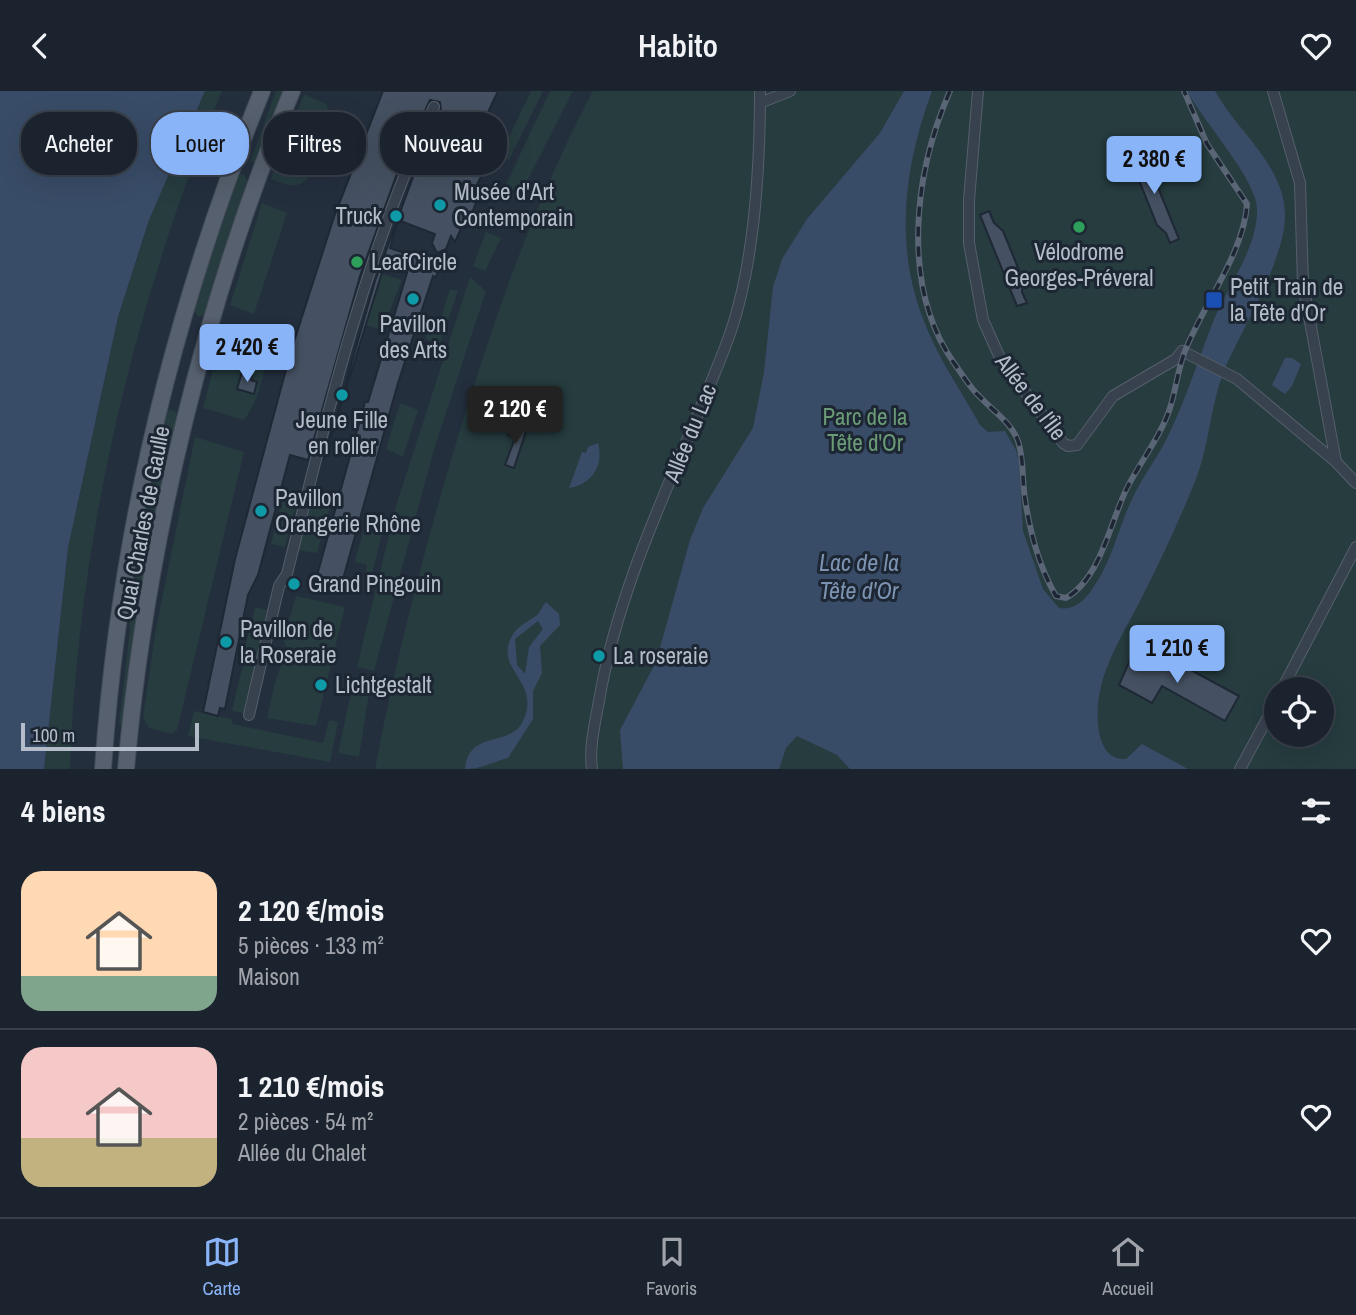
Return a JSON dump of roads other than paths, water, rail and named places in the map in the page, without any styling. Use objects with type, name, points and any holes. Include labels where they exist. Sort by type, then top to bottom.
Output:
[{"type":"main road","name":"Quai Charles de Gaulle","points":[[103,769],[110,689],[134,516],[160,404],[210,228],[262,91]]},
{"type":"main road","name":"Quai Charles de Gaulle","points":[[126,769],[149,603],[189,411],[250,202],[292,91]]},
{"type":"street","name":"Allée du Lac","points":[[592,769],[590,757],[615,623],[728,340],[754,223],[760,91]]},
{"type":"street","points":[[760,103],[790,91]]},
{"type":"street","name":"Allée de l'Île","points":[[978,91],[968,200],[968,243],[983,320],[1000,358],[1063,443],[1069,446],[1077,445],[1086,437],[1113,396],[1176,359],[1182,351],[1230,375],[1336,463],[1356,483]]},
{"type":"street","points":[[1273,91],[1300,183],[1304,289],[1336,463]]},
{"type":"street","points":[[249,715],[279,586],[287,574],[316,458],[374,258],[401,183],[433,107]]},
{"type":"street","points":[[1288,677],[1356,547]]},
{"type":"street","points":[[1240,769],[1264,724]]},
{"type":"water","points":[[0,91],[205,91],[196,112],[151,112],[151,175],[169,175],[149,220],[118,317],[68,548],[44,769],[0,769]]},
{"type":"water","name":"Lac de la Tête d'Or","points":[[904,91],[932,91],[915,146],[906,203],[908,259],[913,288],[934,344],[980,425],[988,432],[1005,431],[1016,450],[1023,531],[1043,589],[1059,608],[1070,608],[1079,604],[1100,577],[1130,503],[1174,422],[1213,322],[1253,238],[1257,209],[1255,197],[1239,167],[1187,91],[1215,91],[1258,149],[1277,180],[1283,196],[1285,214],[1279,250],[1263,291],[1226,366],[1194,484],[1162,557],[1112,655],[1098,700],[1100,734],[1108,753],[1116,758],[1126,759],[1142,744],[1188,769],[850,769],[837,755],[797,736],[786,748],[779,769],[623,769],[620,730],[656,662],[690,540],[703,508],[753,428],[764,372],[773,287],[782,259],[807,219],[880,133]]},
{"type":"water","points":[[1285,358],[1292,358],[1301,364],[1292,386],[1285,394],[1272,385]]},
{"type":"water","points":[[598,443],[599,459],[594,473],[584,483],[569,488],[582,452],[586,453],[588,447]]},
{"type":"water","points":[[546,602],[559,614],[560,625],[540,646],[542,673],[533,691],[533,719],[508,758],[482,767],[465,769],[474,748],[509,734],[523,721],[527,696],[508,658],[508,648],[514,633],[537,615]],"holes":[[[538,621],[543,629],[529,647],[525,674],[517,665],[515,639]]]},
{"type":"railway","points":[[950,91],[928,157],[921,193],[918,229],[926,300],[937,333],[954,363],[973,389],[1015,434],[1020,448],[1025,499],[1036,549],[1056,596],[1066,598],[1078,589],[1096,563],[1127,488],[1161,429],[1170,408],[1185,351],[1231,260],[1244,222],[1247,204],[1207,144],[1184,91]]},
{"type":"place","name":"Musée d'Art Contemporain","points":[[440,205]]},
{"type":"place","name":"Truck","points":[[396,216]]},
{"type":"place","name":"Vélodrome Georges-Préveral","points":[[1079,227]]},
{"type":"place","name":"LeafCircle","points":[[357,262]]},
{"type":"place","name":"Pavillon des Arts","points":[[413,299]]},
{"type":"place","name":"Petit Train de la Tête d'Or","points":[[1214,300]]},
{"type":"place","name":"Jeune Fille en roller","points":[[342,395]]},
{"type":"place","name":"Pavillon Orangerie Rhône","points":[[261,511]]},
{"type":"place","name":"Grand Pingouin","points":[[294,584]]},
{"type":"place","name":"Pavillon de la Roseraie","points":[[226,642]]},
{"type":"place","name":"La roseraie","points":[[599,656]]},
{"type":"place","name":"Lichtgestalt","points":[[321,685]]},
{"type":"park label","name":"Parc de la Tête d'Or","points":[[865,430]]}]
